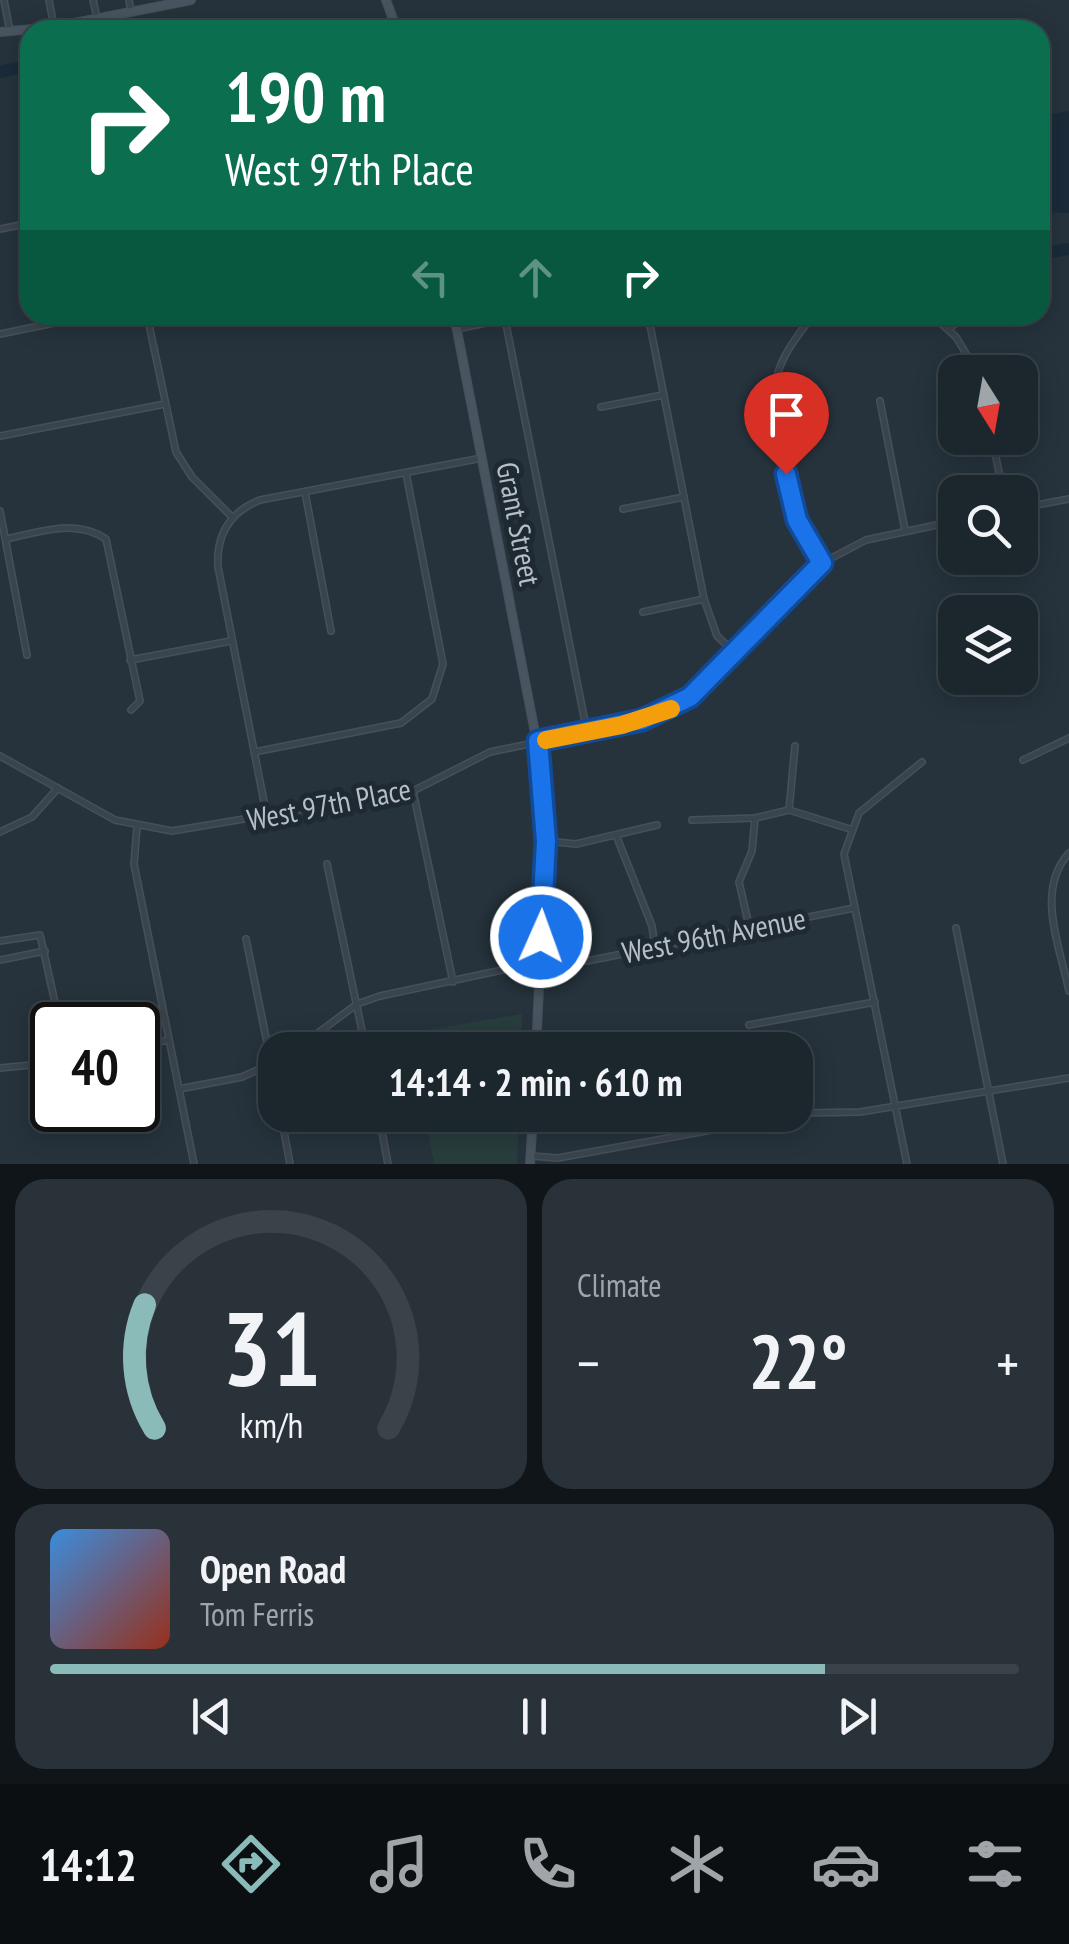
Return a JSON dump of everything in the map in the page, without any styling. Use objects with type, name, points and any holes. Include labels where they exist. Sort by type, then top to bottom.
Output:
[{"type":"street","points":[[4,0],[5,32]]},
{"type":"street","points":[[94,0],[97,18]]},
{"type":"street","points":[[129,0],[131,11]]},
{"type":"street","points":[[86,20],[191,0]]},
{"type":"street","points":[[0,334],[44,325]]},
{"type":"street","points":[[149,325],[176,452],[192,478],[232,517]]},
{"type":"street","name":"Grant Street","points":[[456,325],[538,741],[546,841],[537,1032]]},
{"type":"street","points":[[456,328],[472,325]]},
{"type":"street","points":[[505,325],[587,732]]},
{"type":"street","points":[[650,325],[704,599],[718,636],[734,652]]},
{"type":"street","points":[[806,325],[784,356],[778,374],[776,420],[797,520],[822,563]]},
{"type":"street","points":[[944,325],[965,355]]},
{"type":"street","points":[[949,329],[953,325]]},
{"type":"street","points":[[601,407],[664,394]]},
{"type":"street","points":[[880,402],[904,530]]},
{"type":"street","points":[[0,436],[166,404]]},
{"type":"street","points":[[268,817],[217,554],[232,517],[260,500],[482,458]]},
{"type":"street","points":[[254,752],[401,722],[432,699],[443,672],[442,654],[406,474]]},
{"type":"street","points":[[306,492],[330,631]]},
{"type":"street","points":[[623,509],[684,497]]},
{"type":"street","points":[[1038,505],[1069,499]]},
{"type":"street","points":[[0,510],[26,655]]},
{"type":"street","name":"West 97th Place","points":[[0,756],[92,810],[136,827],[190,831],[413,791],[490,752],[587,732],[671,708],[704,687],[822,563],[866,540],[938,523]]},
{"type":"street","points":[[6,539],[70,526],[90,528],[106,540],[140,701],[131,710]]},
{"type":"street","points":[[643,612],[704,599]]},
{"type":"street","points":[[130,660],[232,641]]},
{"type":"street","points":[[1022,760],[1069,738]]},
{"type":"street","points":[[789,810],[795,746]]},
{"type":"street","points":[[906,1164],[844,854],[850,828],[859,813],[922,762]]},
{"type":"street","points":[[0,832],[32,816],[58,788]]},
{"type":"street","points":[[413,791],[452,982]]},
{"type":"street","points":[[692,820],[755,818],[789,810],[850,828]]},
{"type":"street","points":[[750,930],[738,882],[752,851],[755,818]]},
{"type":"street","points":[[546,841],[576,844],[657,825]]},
{"type":"street","points":[[136,827],[134,864],[194,1164]]},
{"type":"street","points":[[616,835],[652,926],[655,948]]},
{"type":"street","points":[[1067,855],[1056,872],[1051,898],[1069,991]]},
{"type":"street","points":[[328,864],[362,1032]]},
{"type":"street","name":"West 96th Avenue","points":[[319,1032],[357,1004],[540,962],[587,961],[854,908]]},
{"type":"street","points":[[956,928],[1004,1164]]},
{"type":"street","points":[[0,940],[36,934],[45,951],[55,1002]]},
{"type":"street","points":[[246,938],[266,1032]]},
{"type":"street","points":[[0,960],[45,951]]},
{"type":"street","points":[[749,1026],[875,1002]]},
{"type":"street","points":[[160,1042],[169,1040]]},
{"type":"street","points":[[0,1068],[30,1065]]},
{"type":"street","points":[[179,1089],[242,1077],[258,1070]]},
{"type":"street","points":[[532,1132],[531,1160],[558,1158],[806,1113],[896,1107],[1069,1078]]},
{"type":"street","points":[[284,1132],[290,1164]]},
{"type":"street","points":[[382,1132],[388,1164]]},
{"type":"green space","points":[[522,1014],[522,1032],[416,1032]]},
{"type":"green space","points":[[428,1132],[518,1132],[517,1164],[434,1164]]},
{"type":"water","points":[[1069,111],[1069,213],[1050,212],[1050,114]]},
{"type":"waterway","points":[[0,72],[20,67]]},
{"type":"waterway","points":[[1050,252],[1069,249]]},
{"type":"slow traffic","points":[[546,740],[622,725],[671,709]]},
{"type":"route","points":[[541,937],[546,841],[538,741],[642,720],[690,697],[704,687],[798,583],[822,563],[797,520],[786,474]]}]
